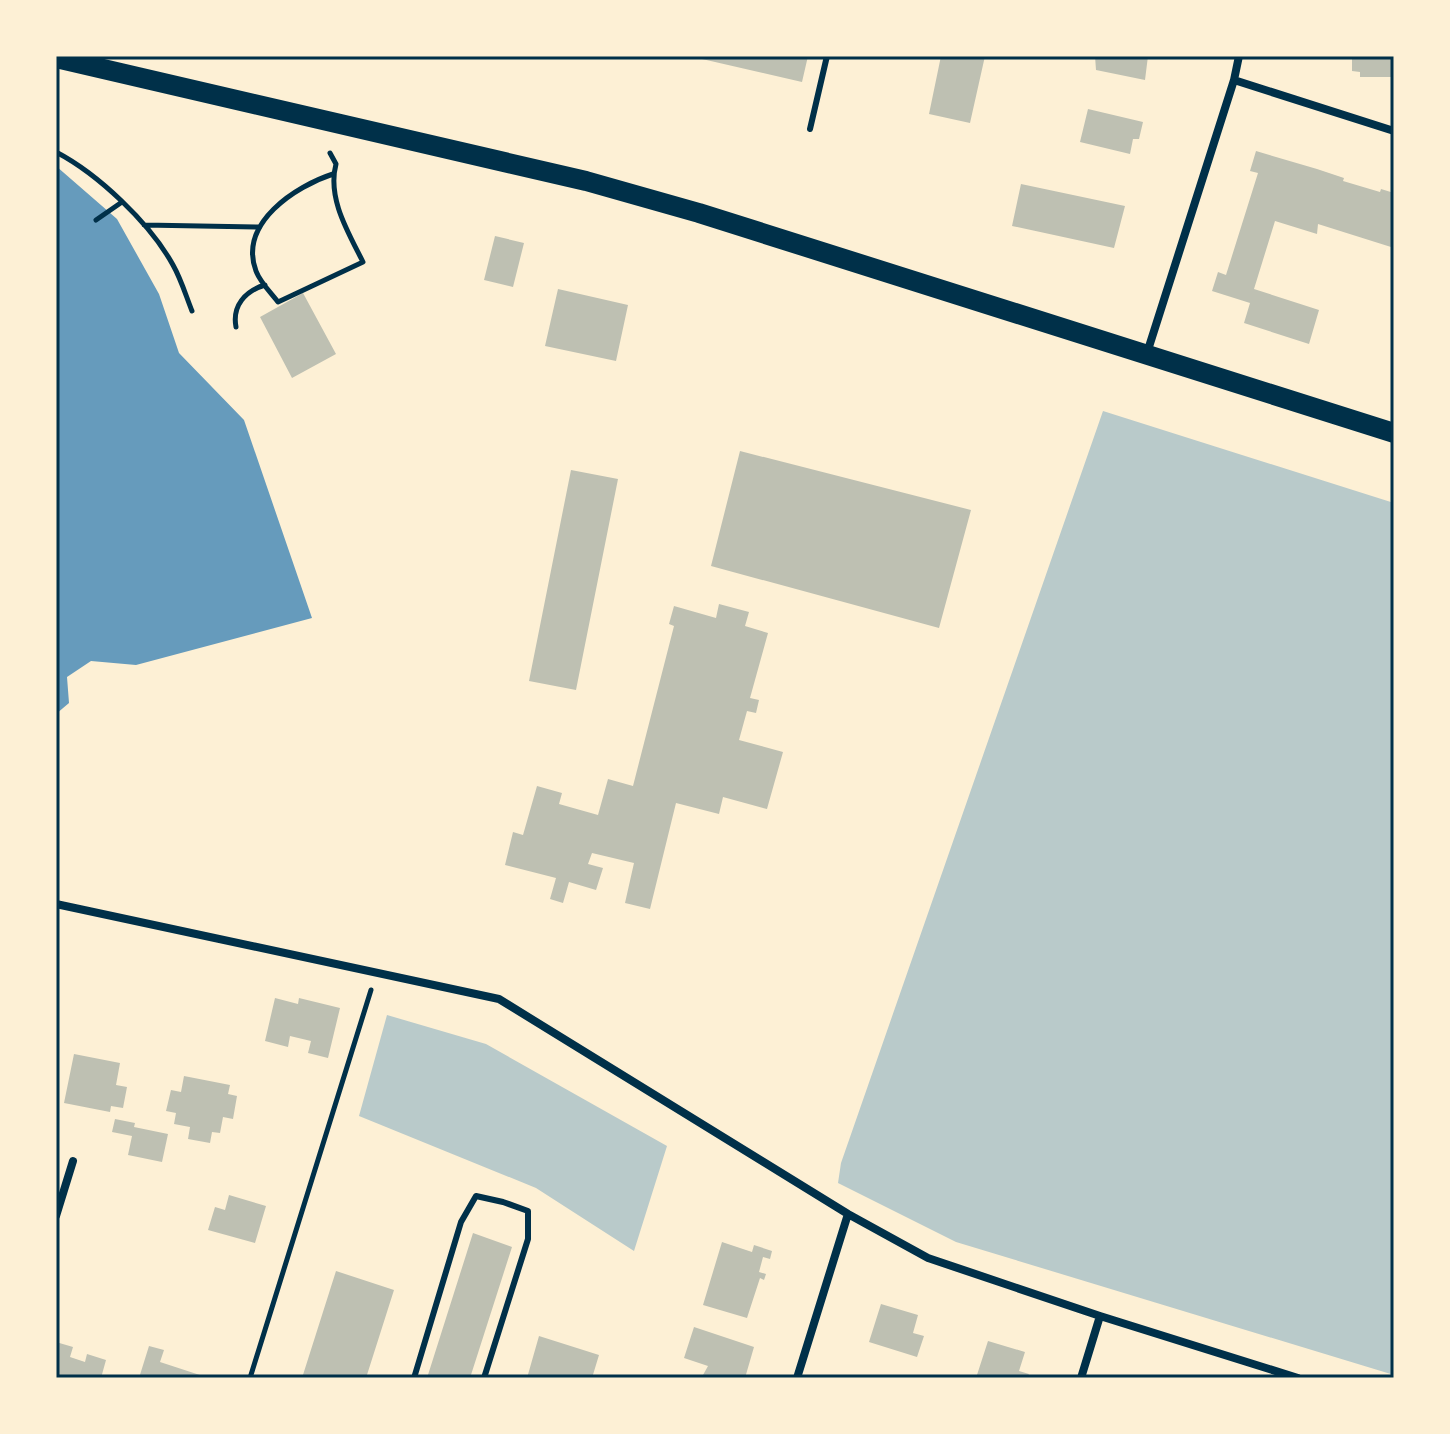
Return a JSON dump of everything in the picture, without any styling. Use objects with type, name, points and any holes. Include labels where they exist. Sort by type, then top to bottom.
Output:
[{"type":"main road","points":[[56,58],[600,185],[811,247],[1394,433]]},
{"type":"street","points":[[1147,353],[1239,56]]},
{"type":"street","points":[[1234,80],[1394,131]]},
{"type":"street","points":[[56,904],[499,999],[848,1214],[928,1258],[1298,1378]]},
{"type":"street","points":[[56,1216],[73,1161]]},
{"type":"street","points":[[797,1378],[848,1214]]},
{"type":"street","points":[[1081,1378],[1100,1316]]},
{"type":"lane","points":[[810,129],[827,56]]},
{"type":"lane","points":[[414,1378],[461,1222],[476,1196],[528,1211],[528,1239],[484,1378]]},
{"type":"path","points":[[56,152],[87,169],[122,202],[172,264],[192,311]]},
{"type":"path","points":[[330,153],[336,164],[333,174],[339,213],[363,262],[278,302],[256,272],[253,255],[261,227],[286,196],[312,181],[333,174]]},
{"type":"path","points":[[96,220],[122,202]]},
{"type":"path","points":[[144,225],[261,227]]},
{"type":"path","points":[[236,327],[234,316],[237,306],[255,288],[265,285]]},
{"type":"path","points":[[250,1378],[377,973]]},
{"type":"shaded area","points":[[1103,411],[1394,503],[1394,1375],[956,1242],[838,1183],[841,1163]]},
{"type":"shaded area","points":[[387,1015],[486,1044],[667,1146],[634,1251],[536,1188],[359,1116]]},
{"type":"water","points":[[56,166],[117,219],[159,294],[179,353],[244,420],[312,618],[136,665],[91,661],[67,677],[69,703],[56,714]]},
{"type":"building","points":[[689,56],[808,56],[802,82]]},
{"type":"building","points":[[941,56],[985,56],[970,123],[929,114]]},
{"type":"building","points":[[1095,56],[1148,56],[1145,80],[1096,70]]},
{"type":"building","points":[[1352,56],[1394,56],[1394,77],[1360,77],[1360,72],[1352,71]]},
{"type":"building","points":[[1088,109],[1143,122],[1139,139],[1133,139],[1130,154],[1080,142]]},
{"type":"building","points":[[1256,151],[1344,178],[1343,181],[1394,193],[1394,239],[1391,247],[1318,224],[1317,234],[1275,221],[1254,289],[1319,310],[1309,344],[1244,323],[1250,303],[1212,291],[1218,272],[1226,275],[1258,173],[1250,171]]},
{"type":"building","points":[[1021,184],[1125,206],[1114,248],[1012,226]]},
{"type":"building","points":[[495,236],[524,243],[513,287],[484,280]]},
{"type":"building","points":[[558,289],[628,305],[616,361],[545,346]]},
{"type":"building","points":[[303,293],[336,354],[292,378],[260,317]]},
{"type":"building","points":[[740,451],[971,510],[939,628],[711,566]]},
{"type":"building","points":[[571,470],[618,479],[576,690],[529,681]]},
{"type":"building","points":[[719,604],[749,612],[745,626],[768,633],[750,698],[759,700],[756,713],[747,711],[739,740],[783,752],[767,809],[723,797],[719,814],[676,803],[650,909],[625,903],[634,863],[592,853],[588,864],[603,868],[596,890],[569,882],[563,903],[550,899],[556,878],[505,865],[513,832],[523,835],[537,786],[562,793],[559,804],[598,815],[608,779],[633,786],[674,626],[669,624],[674,606],[716,618]]},
{"type":"building","points":[[275,998],[298,1004],[299,998],[340,1008],[328,1058],[308,1053],[311,1041],[290,1036],[288,1047],[265,1041]]},
{"type":"building","points":[[74,1054],[120,1063],[116,1085],[127,1087],[123,1108],[111,1106],[110,1112],[64,1103]]},
{"type":"building","points":[[184,1076],[230,1085],[228,1094],[237,1096],[233,1119],[223,1117],[220,1133],[212,1132],[210,1143],[188,1139],[190,1127],[174,1124],[176,1113],[166,1111],[171,1090],[181,1092]]},
{"type":"building","points":[[115,1119],[135,1123],[134,1127],[168,1134],[162,1162],[128,1155],[132,1136],[112,1132]]},
{"type":"building","points":[[229,1195],[266,1206],[255,1243],[208,1230],[215,1207],[225,1210]]},
{"type":"building","points":[[473,1233],[512,1247],[470,1378],[427,1378]]},
{"type":"building","points":[[722,1242],[752,1252],[754,1245],[772,1251],[770,1259],[763,1257],[759,1272],[766,1274],[764,1280],[760,1278],[747,1318],[703,1305]]},
{"type":"building","points":[[336,1271],[394,1290],[366,1378],[302,1378]]},
{"type":"building","points":[[881,1304],[918,1315],[913,1333],[924,1336],[917,1357],[869,1342]]},
{"type":"building","points":[[694,1327],[754,1347],[745,1378],[703,1375],[708,1366],[684,1358]]},
{"type":"building","points":[[539,1336],[599,1355],[592,1378],[527,1378]]},
{"type":"building","points":[[988,1341],[1025,1352],[1019,1371],[1029,1374],[1027,1378],[976,1378]]},
{"type":"building","points":[[56,1342],[73,1347],[70,1357],[85,1362],[87,1354],[106,1360],[101,1378],[56,1378]]},
{"type":"building","points":[[149,1346],[164,1350],[160,1362],[209,1378],[139,1378]]}]
